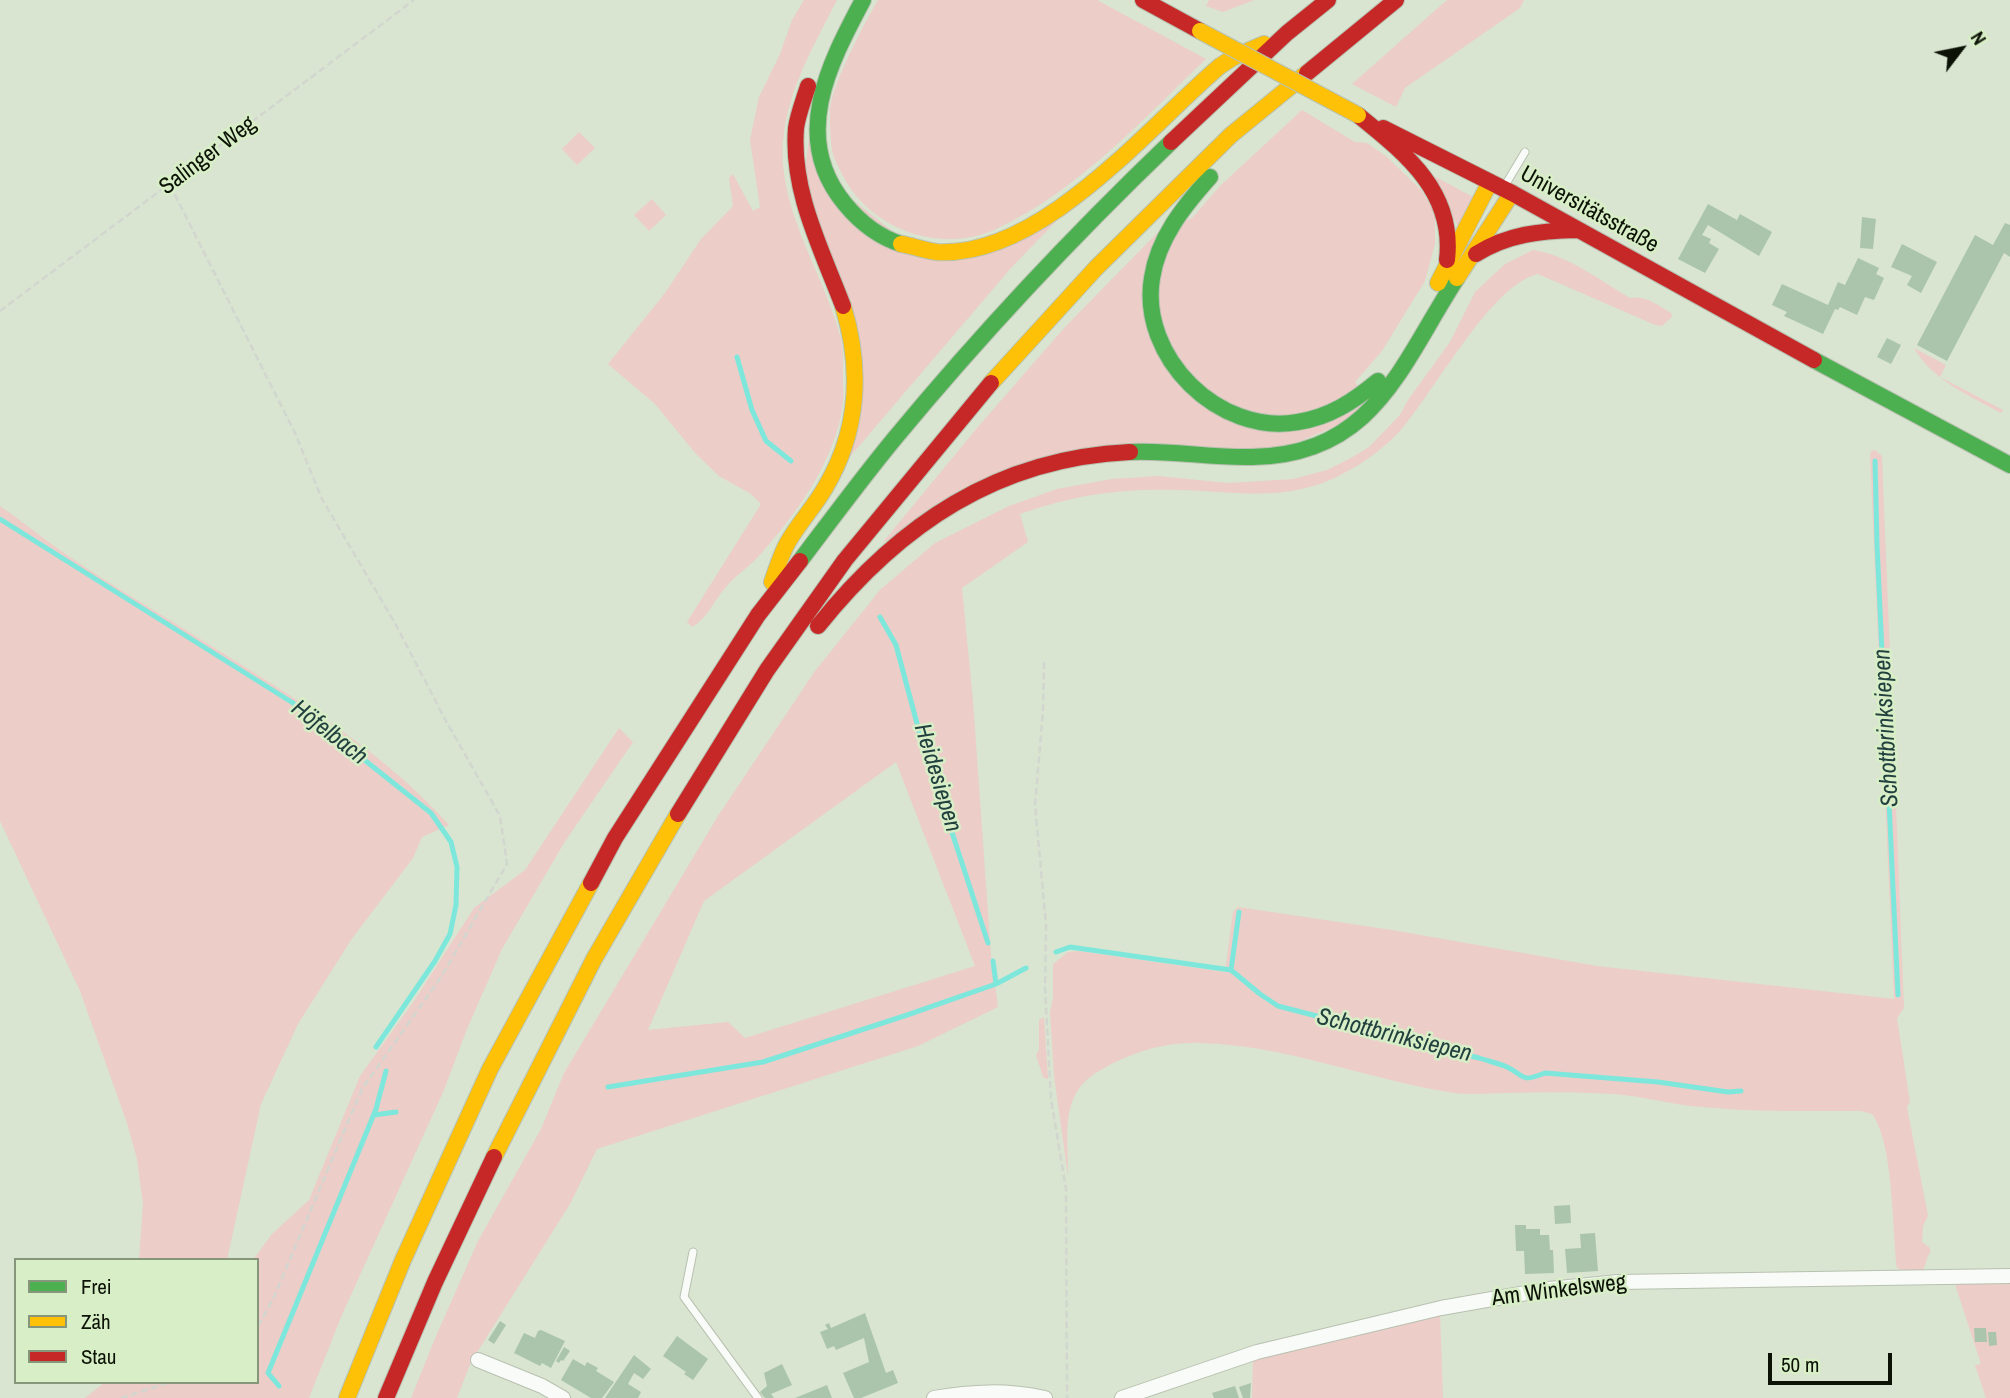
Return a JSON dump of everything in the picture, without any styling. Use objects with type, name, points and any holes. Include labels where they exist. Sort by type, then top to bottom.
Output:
[{"type":"main road","points":[[758,615],[788,543],[820,497],[840,459],[856,401],[856,360],[846,310],[803,205],[794,157],[795,135],[806,92],[851,0]]},
{"type":"main road","points":[[863,0],[843,38],[821,91],[816,120],[822,160],[837,193],[864,223],[909,248],[932,252],[952,253],[990,246],[1034,224],[1101,176],[1226,61],[1287,33]]},
{"type":"main road","name":"Universitätsstraße","points":[[1143,0],[1501,188],[2010,465]]},
{"type":"main road","points":[[347,1398],[403,1260],[490,1069],[615,838],[758,615],[894,439],[1006,310],[1122,190],[1287,33],[1328,0]]},
{"type":"main road","points":[[386,1398],[435,1282],[536,1072],[594,960],[767,670],[845,560],[979,396],[1150,213],[1231,135],[1396,0]]},
{"type":"main road","points":[[1320,60],[1281,111],[1222,165],[1190,199],[1165,237],[1153,271],[1150,293],[1157,332],[1165,352],[1188,384],[1219,408],[1235,416],[1273,425],[1292,424],[1328,416],[1359,398],[1379,381],[1407,342],[1446,267],[1501,188]]},
{"type":"main road","points":[[1358,115],[1393,143],[1441,204],[1449,233],[1446,267]]},
{"type":"main road","points":[[807,641],[848,589],[885,552],[929,518],[978,490],[1004,479],[1065,460],[1119,452],[1169,452],[1256,458],[1279,456],[1302,452],[1339,436],[1367,414],[1386,391],[1474,255],[1501,188]]},
{"type":"main road","points":[[1474,255],[1512,234],[1577,230]]},
{"type":"main road","points":[[711,760],[737,742],[775,687]]},
{"type":"street","name":"Am Winkelsweg","points":[[1122,1398],[1257,1352],[1441,1308],[1549,1289],[1618,1282],[2010,1276]]},
{"type":"street","points":[[478,1360],[542,1386],[563,1398]]},
{"type":"street","points":[[934,1398],[984,1392],[1021,1393],[1045,1398]]},
{"type":"lane","points":[[1501,188],[1525,152]]},
{"type":"lane","points":[[692,1252],[684,1297],[758,1398]]},
{"type":"path","name":"Salinger Weg","points":[[0,311],[415,0]]},
{"type":"path","points":[[170,186],[295,433],[322,499],[396,625],[500,816],[507,864],[441,977],[362,1089],[274,1297],[259,1324]]},
{"type":"path","points":[[1044,662],[1035,805],[1045,925],[1045,988],[1051,1099],[1066,1189],[1067,1398]]},
{"type":"path","points":[[121,1398],[164,1384]]},
{"type":"shaded area","points":[[804,0],[837,0],[807,58],[791,99],[783,142],[783,164],[792,209],[841,339],[843,403],[832,446],[799,506],[757,558],[730,583],[707,614],[692,627],[687,622],[761,504],[751,494],[719,476],[696,454],[655,404],[608,364],[665,293],[701,239],[733,206],[729,178],[733,174],[753,211],[760,207],[750,140],[759,97],[780,54],[792,20]]},
{"type":"shaded area","points":[[878,0],[1097,0],[1206,59],[1108,153],[1054,195],[996,229],[952,239],[930,238],[908,232],[870,209],[854,193],[833,154],[830,112],[836,87],[849,55]]},
{"type":"shaded area","points":[[1209,0],[1254,0],[1223,12],[1206,6]]},
{"type":"shaded area","points":[[1447,0],[1524,0],[1520,8],[1405,88],[1396,107],[1352,84]]},
{"type":"shaded area","points":[[1302,110],[1355,142],[1367,143],[1387,157],[1421,190],[1435,213],[1435,244],[1425,281],[1382,351],[1355,382],[1368,403],[1347,421],[1284,448],[1089,450],[883,542],[1065,327],[1160,230],[1192,218],[1220,186]]},
{"type":"shaded area","points":[[810,128],[820,174],[924,256],[1066,211],[1011,268],[848,459],[861,414],[804,181]]},
{"type":"shaded area","points":[[579,132],[595,148],[577,165],[562,149]]},
{"type":"shaded area","points":[[1434,176],[1473,197],[1458,227]]},
{"type":"shaded area","points":[[652,199],[666,215],[649,231],[634,215]]},
{"type":"shaded area","points":[[1533,250],[1547,253],[1584,270],[1630,298],[1651,301],[1671,313],[1672,317],[1662,326],[1655,325],[1538,274],[1520,282],[1501,297],[1393,438],[1359,465],[1323,483],[1303,489],[1262,494],[1157,490],[1117,492],[1059,502],[1020,514],[1028,542],[962,588],[991,955],[998,1007],[918,1046],[597,1149],[570,1204],[471,1362],[457,1398],[411,1398],[478,1241],[541,1129],[564,1073],[718,816],[815,671],[880,590],[935,543],[1009,506],[1057,489],[1112,479],[1158,476],[1228,483],[1293,479],[1327,470],[1351,458],[1369,447],[1400,415],[1450,342],[1475,292],[1505,264]],"holes":[[[896,762],[975,966],[745,1038],[728,1022],[648,1030],[704,901]]]},
{"type":"shaded area","points":[[1914,348],[1946,365],[1940,377],[2003,410],[2001,413],[1941,378],[1922,360]]},
{"type":"shaded area","points":[[1875,450],[1882,456],[1904,1008],[1897,1018],[1910,1102],[1907,1107],[1928,1216],[1923,1226],[1922,1242],[1930,1248],[1921,1272],[1897,1268],[1891,1188],[1884,1145],[1872,1114],[1861,1111],[1722,1109],[1600,1093],[1454,1093],[1264,1050],[1232,1045],[1186,1043],[1157,1047],[1128,1056],[1102,1069],[1080,1087],[1070,1110],[1068,1123],[1068,1176],[1054,1076],[1050,1013],[1053,964],[1068,952],[1079,951],[1225,972],[1233,912],[1238,907],[1392,930],[1597,966],[1894,999],[1870,456],[1871,451]]},
{"type":"shaded area","points":[[0,506],[93,572],[252,671],[356,741],[420,795],[449,825],[422,837],[413,858],[351,940],[298,1024],[261,1104],[227,1258],[139,1258],[143,1204],[137,1159],[127,1123],[80,991],[0,821]]},
{"type":"shaded area","points":[[619,728],[633,742],[564,843],[502,949],[444,1090],[341,1317],[309,1398],[85,1398],[102,1384],[259,1384],[259,1258],[254,1258],[272,1234],[309,1200],[360,1076],[414,1001],[474,908],[525,870]]},
{"type":"shaded area","points":[[1044,1017],[1047,1079],[1043,1077],[1036,1055],[1039,1050],[1039,1020]]},
{"type":"shaded area","points":[[1954,1281],[2010,1281],[2010,1398],[1986,1398],[1975,1365],[1981,1364]]},
{"type":"shaded area","points":[[1440,1312],[1443,1398],[1252,1398],[1253,1358]]},
{"type":"building","points":[[1708,204],[1737,220],[1740,214],[1772,232],[1759,256],[1708,225],[1702,235],[1711,239],[1709,243],[1719,249],[1705,273],[1678,259]]},
{"type":"building","points":[[1862,217],[1876,219],[1873,249],[1860,248]]},
{"type":"building","points":[[2005,223],[2010,225],[2010,257],[2004,253],[1947,361],[1917,345],[1975,235],[1993,245]]},
{"type":"building","points":[[1902,244],[1937,262],[1921,293],[1907,285],[1912,276],[1891,267]]},
{"type":"building","points":[[1858,258],[1879,268],[1876,274],[1884,278],[1874,300],[1865,297],[1857,315],[1840,307],[1835,309],[1823,334],[1784,316],[1787,312],[1772,305],[1782,284],[1828,305],[1838,282],[1845,285]]},
{"type":"building","points":[[1887,338],[1901,345],[1891,364],[1877,357]]},
{"type":"building","points":[[1570,1205],[1571,1223],[1555,1224],[1554,1206]]},
{"type":"building","points":[[1515,1225],[1526,1225],[1526,1229],[1540,1229],[1540,1235],[1549,1235],[1554,1273],[1525,1274],[1524,1251],[1516,1251]]},
{"type":"building","points":[[1595,1233],[1598,1271],[1567,1273],[1565,1249],[1581,1248],[1580,1234]]},
{"type":"building","points":[[865,1313],[886,1373],[893,1370],[898,1383],[861,1398],[854,1398],[843,1373],[869,1362],[864,1338],[836,1350],[834,1346],[827,1349],[820,1332],[828,1329],[825,1325],[829,1323],[831,1328]]},
{"type":"building","points":[[500,1321],[506,1325],[494,1344],[488,1340]]},
{"type":"building","points":[[1974,1328],[1986,1328],[1987,1342],[1975,1342]]},
{"type":"building","points":[[541,1330],[565,1341],[551,1368],[542,1363],[540,1366],[514,1353],[524,1333],[535,1338]]},
{"type":"building","points":[[1988,1332],[1996,1332],[1997,1345],[1989,1346]]},
{"type":"building","points":[[677,1336],[708,1359],[693,1380],[663,1356]]},
{"type":"building","points":[[564,1347],[570,1351],[559,1363],[556,1361]]},
{"type":"building","points":[[634,1355],[651,1369],[643,1379],[634,1373],[628,1384],[641,1392],[638,1398],[605,1398]]},
{"type":"building","points":[[573,1359],[585,1366],[587,1362],[598,1368],[596,1371],[614,1382],[602,1398],[591,1398],[561,1380]]},
{"type":"building","points":[[782,1364],[792,1385],[771,1394],[774,1398],[765,1398],[760,1392],[767,1386],[764,1373]]},
{"type":"building","points":[[1251,1383],[1250,1398],[1243,1398],[1239,1387]]},
{"type":"building","points":[[827,1385],[832,1398],[795,1398]]},
{"type":"building","points":[[1235,1386],[1239,1398],[1214,1398],[1212,1393]]},
{"type":"waterway","name":"Heidesiepen","points":[[737,357],[752,410],[766,441],[791,461]]},
{"type":"waterway","name":"Schottbrinksiepen","points":[[1875,461],[1898,995]]},
{"type":"waterway","name":"Höfelbach","points":[[0,519],[293,703],[431,813],[451,842],[457,867],[456,905],[450,934],[435,961],[376,1047]]},
{"type":"waterway","name":"Heidesiepen","points":[[880,617],[896,645],[919,731],[988,943]]},
{"type":"waterway","points":[[1231,970],[1239,912]]},
{"type":"waterway","name":"Schottbrinksiepen","points":[[1056,952],[1070,947],[1231,970],[1278,1006],[1479,1058],[1507,1067],[1527,1078],[1545,1073],[1658,1082],[1728,1092],[1741,1091]]},
{"type":"waterway","name":"Heidesiepen","points":[[993,961],[996,984]]},
{"type":"waterway","points":[[608,1087],[763,1062],[996,984],[1026,968]]},
{"type":"waterway","name":"Höfelbach","points":[[279,1386],[268,1373],[376,1109],[386,1071]]},
{"type":"waterway","points":[[374,1115],[396,1112]]},
{"type":"traffic: fast","points":[[863,0],[828,75],[818,127],[820,153],[829,179],[845,204],[877,233],[901,244]]},
{"type":"traffic: fast","points":[[800,561],[883,453],[961,361],[1064,249],[1171,142]]},
{"type":"traffic: fast","points":[[1210,177],[1182,211],[1166,236],[1152,278],[1151,307],[1158,336],[1172,362],[1190,385],[1214,403],[1240,417],[1269,423],[1298,422],[1321,416],[1351,401],[1378,381]]},
{"type":"traffic: fast","points":[[1130,452],[1252,457],[1293,452],[1327,441],[1355,423],[1379,400],[1399,373],[1457,278]]},
{"type":"traffic: fast","points":[[1814,360],[2010,465]]},
{"type":"traffic: slow","points":[[1200,31],[1358,115]]},
{"type":"traffic: slow","points":[[901,244],[937,252],[976,248],[1015,234],[1053,212],[1090,184],[1220,66],[1264,44]]},
{"type":"traffic: slow","points":[[991,383],[1096,268],[1231,135],[1307,73]]},
{"type":"traffic: slow","points":[[1438,283],[1490,182]]},
{"type":"traffic: slow","points":[[1457,278],[1512,193]]},
{"type":"traffic: slow","points":[[772,582],[788,542],[821,495],[836,466],[851,422],[855,376],[843,306]]},
{"type":"traffic: slow","points":[[494,1157],[594,959],[678,814]]},
{"type":"traffic: slow","points":[[347,1398],[403,1260],[490,1069],[591,883]]},
{"type":"traffic: jam","points":[[1143,0],[1200,31]]},
{"type":"traffic: jam","points":[[1171,142],[1287,33],[1328,0]]},
{"type":"traffic: jam","points":[[1307,73],[1396,0]]},
{"type":"traffic: jam","points":[[808,86],[796,128],[798,174],[809,219],[843,306]]},
{"type":"traffic: jam","points":[[1358,115],[1409,160],[1424,177],[1443,214],[1447,260]]},
{"type":"traffic: jam","points":[[1383,128],[1512,193],[1814,360]]},
{"type":"traffic: jam","points":[[1476,254],[1512,238],[1550,231],[1577,230]]},
{"type":"traffic: jam","points":[[678,814],[767,670],[845,560],[991,383]]},
{"type":"traffic: jam","points":[[818,626],[882,557],[917,528],[954,503],[994,483],[1037,468],[1082,457],[1130,452]]},
{"type":"traffic: jam","points":[[591,883],[615,838],[758,615],[800,561]]},
{"type":"traffic: jam","points":[[386,1398],[435,1282],[494,1157]]}]
